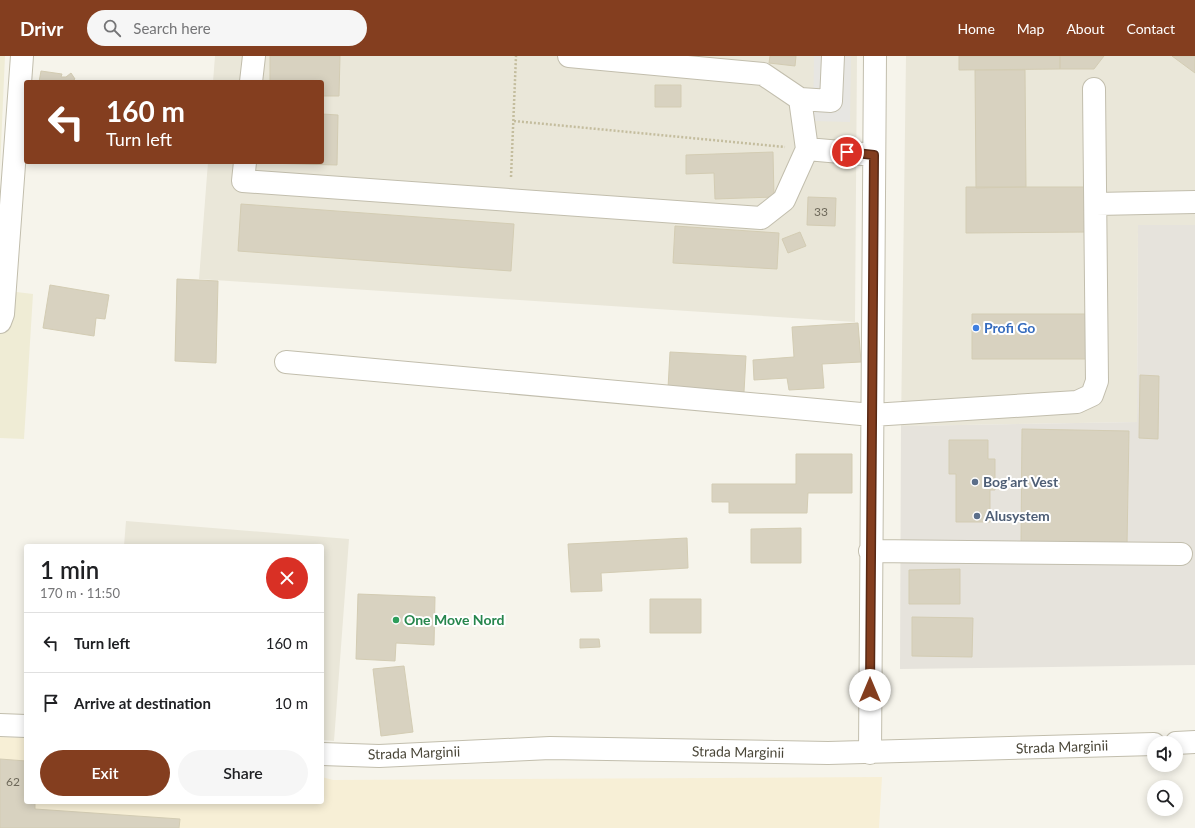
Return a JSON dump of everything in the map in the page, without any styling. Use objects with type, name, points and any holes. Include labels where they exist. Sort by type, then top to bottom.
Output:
[{"type":"street","points":[[0,322],[3,314],[22,56]]},
{"type":"street","points":[[252,80],[254,56]]},
{"type":"street","points":[[569,56],[763,74],[800,99],[831,100],[833,56]]},
{"type":"street","points":[[870,753],[870,551],[875,56]]},
{"type":"street","points":[[286,362],[872,415],[1077,402],[1092,395],[1097,381],[1094,89]]},
{"type":"street","points":[[245,164],[244,181],[761,218],[784,200],[807,149],[800,99]]},
{"type":"street","points":[[807,149],[874,155]]},
{"type":"street","points":[[1096,204],[1195,202]]},
{"type":"street","points":[[870,551],[1181,554]]},
{"type":"street","points":[[0,725],[24,726]]},
{"type":"street","points":[[1183,743],[1195,742]]},
{"type":"street","name":"Strada Marginii","points":[[324,754],[379,756],[550,748],[870,753],[1147,744]]},
{"type":"path","points":[[510,200],[516,56]]},
{"type":"path","points":[[514,121],[807,149]]},
{"type":"shaded area","points":[[0,56],[5,56],[0,168]]},
{"type":"shaded area","points":[[215,56],[857,56],[855,322],[199,279],[208,164],[324,164],[324,80],[213,80]]},
{"type":"shaded area","points":[[814,56],[851,56],[850,122],[813,121]]},
{"type":"shaded area","points":[[906,56],[1195,56],[1195,225],[1138,225],[1137,422],[901,426]]},
{"type":"shaded area","points":[[1138,225],[1195,225],[1195,665],[900,669],[901,426],[1137,422]]},
{"type":"shaded area","points":[[0,290],[33,294],[24,439],[0,438]]},
{"type":"shaded area","points":[[126,521],[349,539],[334,741],[324,740],[324,544],[124,544]]},
{"type":"shaded area","points":[[0,737],[24,738],[24,804],[324,804],[324,778],[333,780],[882,777],[879,828],[0,828]]},
{"type":"building","points":[[270,56],[340,56],[339,96],[324,96],[324,80],[270,80]]},
{"type":"building","points":[[770,56],[796,56],[795,66],[769,63]]},
{"type":"building","points":[[959,56],[1060,56],[1060,69],[959,70]]},
{"type":"building","points":[[1060,56],[1104,56],[1094,69],[1060,69]]},
{"type":"building","points":[[1172,56],[1195,56],[1195,73]]},
{"type":"building","points":[[975,70],[1025,70],[1026,187],[976,188]]},
{"type":"building","points":[[41,71],[62,74],[61,77],[66,77],[71,73],[75,79],[74,80],[39,80]]},
{"type":"building","points":[[655,85],[681,85],[681,107],[655,107]]},
{"type":"building","points":[[324,114],[338,115],[337,165],[301,164],[324,164]]},
{"type":"building","points":[[773,152],[774,197],[715,199],[714,173],[686,174],[686,155]]},
{"type":"building","points":[[966,187],[1088,187],[1089,232],[966,233]]},
{"type":"building","points":[[808,197],[836,198],[835,226],[807,225]]},
{"type":"building","points":[[241,204],[514,224],[511,271],[238,251]]},
{"type":"building","points":[[675,226],[779,233],[777,269],[673,263]]},
{"type":"building","points":[[800,232],[806,246],[788,253],[782,239]]},
{"type":"building","points":[[177,279],[218,281],[216,363],[175,361]]},
{"type":"building","points":[[50,285],[109,295],[105,319],[96,318],[94,336],[43,328]]},
{"type":"building","points":[[972,314],[1094,314],[1094,359],[972,359]]},
{"type":"building","points":[[858,323],[861,362],[822,364],[824,388],[789,390],[787,378],[754,380],[753,360],[794,357],[792,327]]},
{"type":"building","points":[[670,352],[746,356],[744,392],[668,388]]},
{"type":"building","points":[[1140,375],[1159,376],[1158,439],[1139,438]]},
{"type":"building","points":[[1022,429],[1129,431],[1127,545],[1021,543]]},
{"type":"building","name":"Bog'art Vest","points":[[949,440],[988,440],[988,459],[995,459],[995,490],[990,490],[990,522],[956,522],[956,474],[949,474]]},
{"type":"building","points":[[796,454],[852,454],[852,493],[808,493],[807,513],[729,513],[729,502],[712,502],[712,484],[796,484]]},
{"type":"building","points":[[801,528],[801,563],[751,563],[751,529]]},
{"type":"building","points":[[687,538],[688,568],[601,573],[602,591],[571,592],[568,544]]},
{"type":"building","points":[[960,569],[960,604],[909,604],[909,570]]},
{"type":"building","name":"One Move Nord","points":[[358,594],[435,597],[434,645],[396,643],[395,661],[356,659]]},
{"type":"building","points":[[650,599],[701,599],[701,633],[650,633]]},
{"type":"building","points":[[912,617],[973,618],[972,657],[912,656]]},
{"type":"building","points":[[580,639],[599,639],[600,647],[580,648]]},
{"type":"building","points":[[404,666],[413,732],[381,736],[373,669]]},
{"type":"building","points":[[0,759],[24,761],[24,804],[35,804],[35,809],[180,819],[179,828],[0,828]]},
{"type":"place","name":"Profi Go","points":[[976,328]]},
{"type":"place","name":"Bog'art Vest","points":[[975,482]]},
{"type":"place","name":"Alusystem","points":[[977,516]]},
{"type":"place","name":"One Move Nord","points":[[396,620]]},
{"type":"route","points":[[847,152],[874,155],[870,690]]}]
